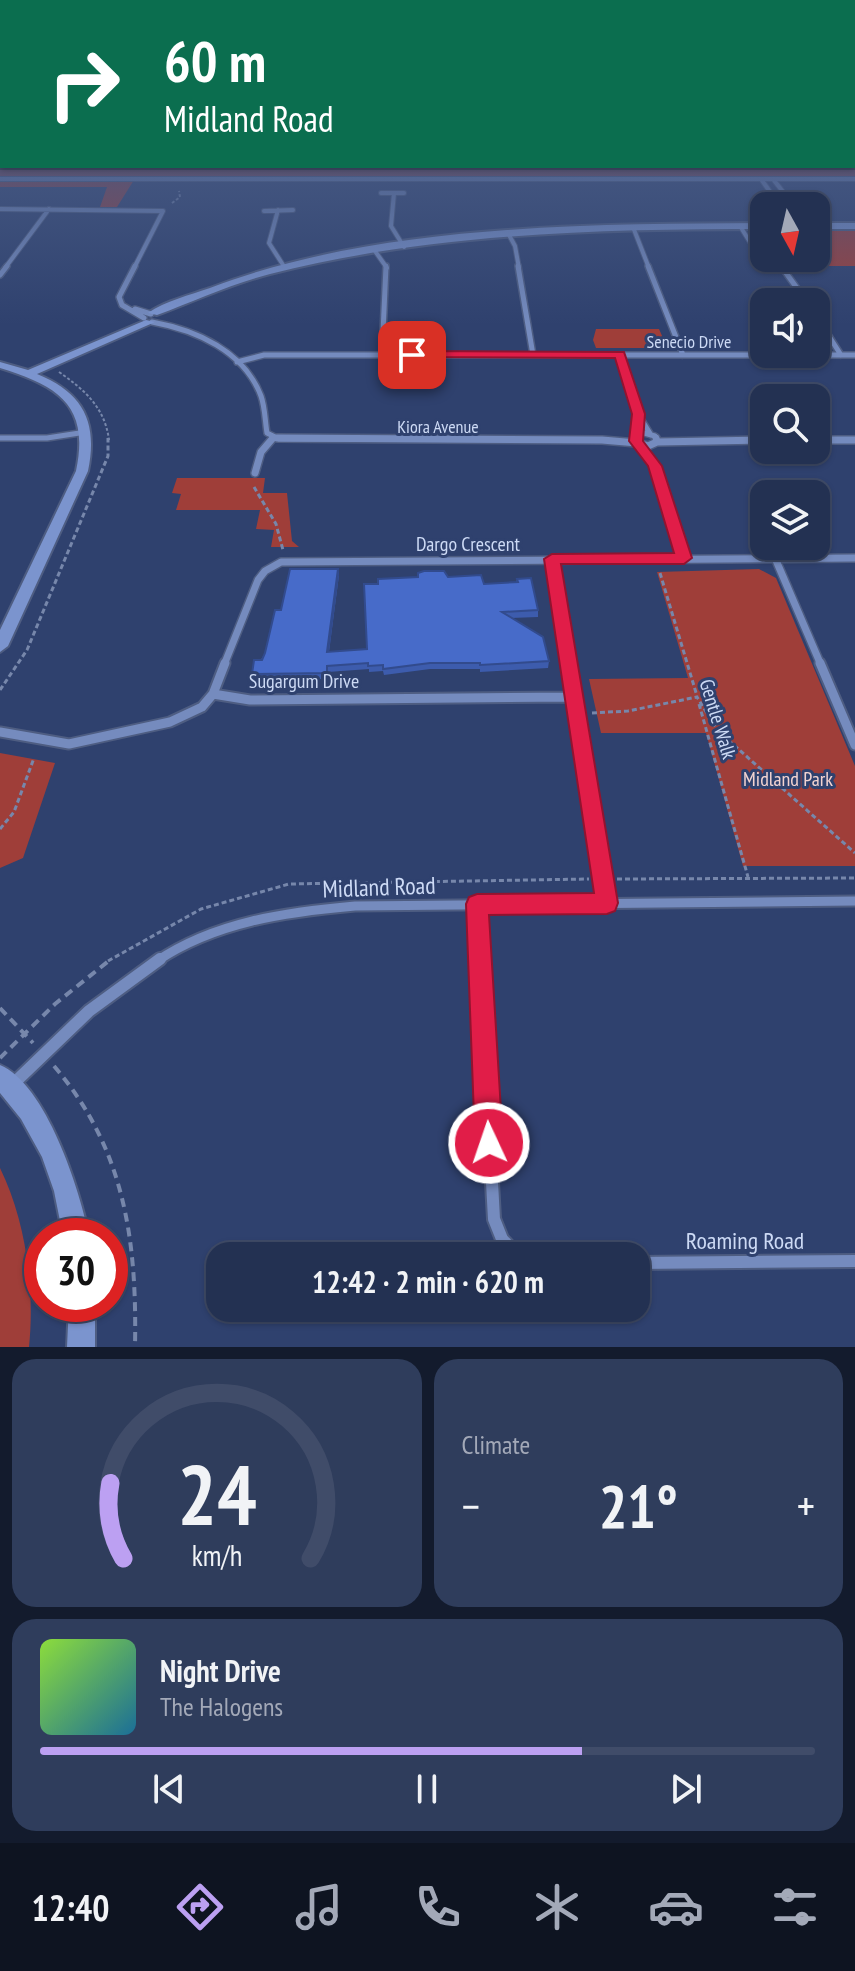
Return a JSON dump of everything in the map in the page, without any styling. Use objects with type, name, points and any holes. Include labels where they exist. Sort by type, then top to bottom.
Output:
[{"type":"street","points":[[393,199],[391,226],[404,247]]},
{"type":"street","points":[[0,209],[163,211],[120,294],[120,303],[210,341],[237,362],[254,383],[263,405],[267,431],[274,437],[261,452],[255,473]]},
{"type":"street","points":[[0,275],[49,209]]},
{"type":"street","points":[[278,210],[269,243],[285,268]]},
{"type":"street","points":[[264,211],[293,210]]},
{"type":"street","points":[[740,226],[750,241]]},
{"type":"street","points":[[34,375],[194,298],[234,282],[285,268],[375,251],[509,235],[633,227],[750,226]]},
{"type":"street","points":[[830,226],[855,226]]},
{"type":"street","points":[[633,227],[683,355]]},
{"type":"street","points":[[509,235],[515,246],[533,355]]},
{"type":"street","points":[[375,251],[388,274],[382,355]]},
{"type":"street","points":[[152,318],[181,328]]},
{"type":"street","points":[[830,338],[841,355]]},
{"type":"street","name":"Senecio Drive","points":[[237,362],[264,355],[855,355]]},
{"type":"street","points":[[620,355],[638,414],[654,440],[655,466],[684,558]]},
{"type":"street","points":[[0,365],[34,375],[69,398],[78,408],[87,432],[82,471],[0,646]]},
{"type":"street","points":[[638,414],[638,440],[655,466]]},
{"type":"street","points":[[0,438],[47,438],[87,432]]},
{"type":"street","name":"Kiora Avenue","points":[[274,437],[638,440]]},
{"type":"street","points":[[638,440],[654,440]]},
{"type":"street","points":[[638,440],[750,440]]},
{"type":"street","points":[[830,440],[855,440]]},
{"type":"street","name":"Dargo Crescent","points":[[281,562],[750,558]]},
{"type":"street","name":"Dargo Crescent","points":[[830,558],[855,558]]},
{"type":"street","points":[[552,559],[607,903]]},
{"type":"street","points":[[776,560],[855,745]]},
{"type":"street","points":[[0,732],[50,743],[85,742],[189,715],[202,707],[213,694],[258,580],[265,571],[281,562]]},
{"type":"street","name":"Sugargum Drive","points":[[213,694],[250,700],[573,697]]},
{"type":"street","name":"Midland Road","points":[[5,1081],[42,1054],[115,986],[196,938],[235,923],[316,908],[855,901]]},
{"type":"street","points":[[477,904],[494,1219],[505,1242]]},
{"type":"street","points":[[5,1081],[30,1108],[48,1142],[62,1175],[72,1218]]},
{"type":"street","name":"Roaming Road","points":[[650,1263],[855,1261]]},
{"type":"street","points":[[81,1347],[82,1322]]},
{"type":"path","points":[[173,207],[175,199]]},
{"type":"path","points":[[255,473],[253,486],[260,501],[271,511],[282,535],[281,562]]},
{"type":"path","name":"Gentle Walk","points":[[659,570],[748,878],[855,878]]},
{"type":"path","points":[[576,713],[628,711],[697,697],[718,731],[855,853]]},
{"type":"path","points":[[0,829],[17,810],[23,778],[34,758]]},
{"type":"path","points":[[0,1008],[72,1083],[107,1149],[119,1187],[135,1276],[135,1347]]},
{"type":"green space","points":[[103,199],[122,199],[117,207],[100,207]]},
{"type":"green space","points":[[830,229],[855,229],[855,266],[830,266]]},
{"type":"green space","points":[[596,329],[659,329],[666,345],[661,348],[596,348],[593,340]]},
{"type":"green space","points":[[177,478],[265,478],[263,493],[287,493],[292,541],[299,547],[271,547],[274,530],[256,529],[260,510],[176,510],[181,494],[172,493]]},
{"type":"green space","name":"Midland Park","points":[[759,569],[776,578],[855,766],[855,866],[743,866],[706,733],[601,733],[589,679],[688,678],[657,572]]},
{"type":"green space","points":[[0,753],[55,763],[23,858],[0,868]]},
{"type":"green space","points":[[0,1168],[22,1233],[24,1322],[31,1322],[31,1325],[29,1347],[0,1347]]},
{"type":"building","points":[[290,569],[338,569],[327,652],[367,649],[364,584],[378,584],[378,579],[418,577],[418,573],[424,571],[444,571],[448,577],[481,575],[484,584],[531,578],[538,610],[502,612],[543,637],[549,661],[480,665],[430,663],[383,669],[383,665],[368,666],[368,663],[327,666],[327,673],[252,674],[254,660],[262,660],[265,653],[275,610],[281,610]]},
{"type":"route","points":[[412,355],[620,355],[638,414],[635,439],[655,466],[684,558],[552,559],[607,903],[477,904],[489,1143]]}]
